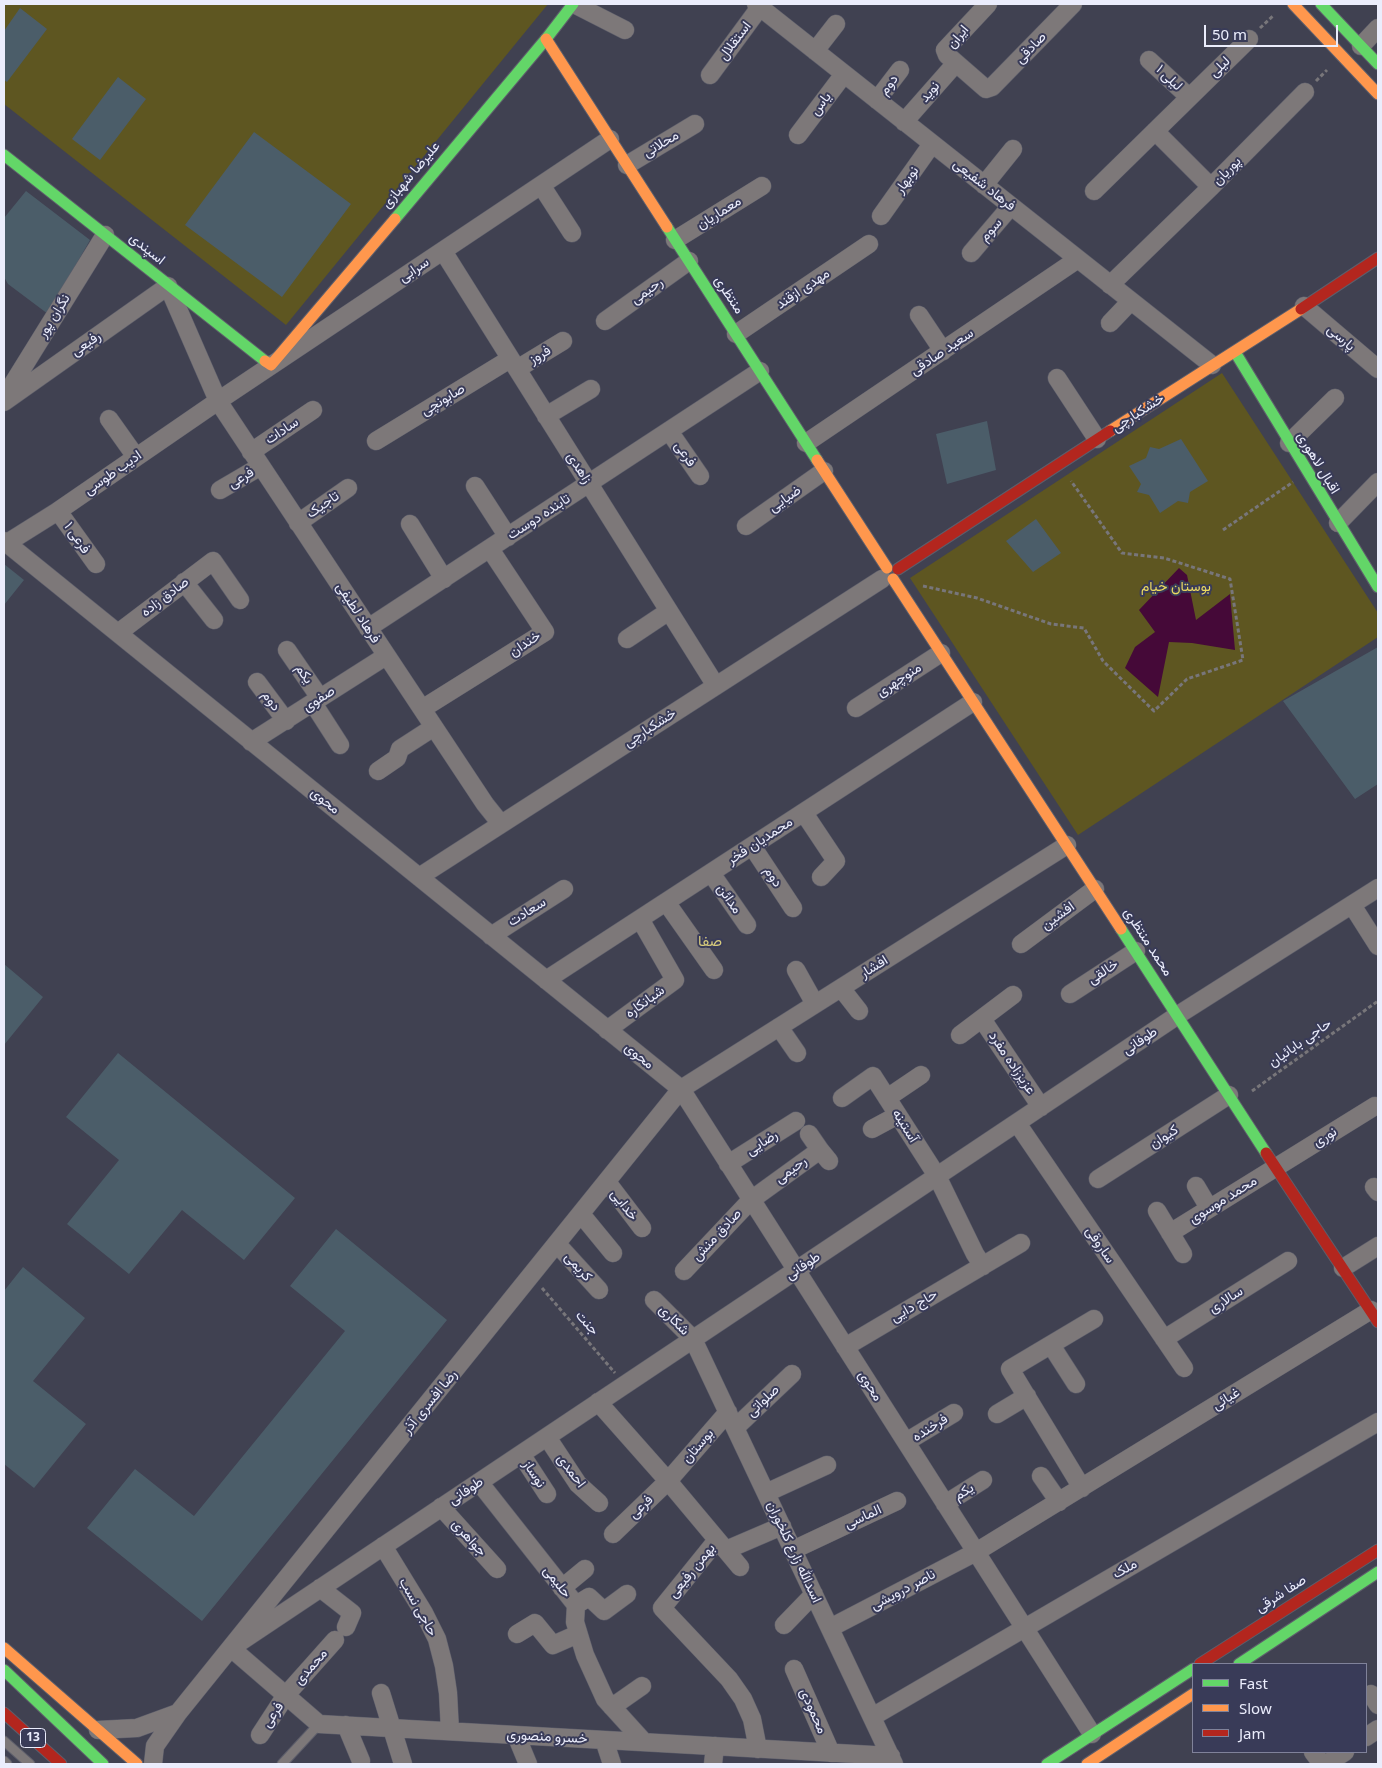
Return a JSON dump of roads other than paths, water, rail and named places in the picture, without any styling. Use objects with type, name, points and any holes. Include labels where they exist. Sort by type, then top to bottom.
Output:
[{"type":"main road","name":"علیرضا شهبازی","points":[[271,365],[546,39],[573,4]]},
{"type":"main road","points":[[1293,4],[1378,94]]},
{"type":"main road","points":[[1321,4],[1378,64]]},
{"type":"main road","name":"منتظری","points":[[546,39],[890,574]]},
{"type":"main road","name":"اسپندی","points":[[4,155],[168,286],[271,365]]},
{"type":"main road","name":"خشکبارچی","points":[[890,574],[1378,258]]},
{"type":"main road","name":"اقبال لاهوری","points":[[1235,352],[1289,444],[1378,587]]},
{"type":"main road","name":"محمد منتظری","points":[[890,574],[1096,889],[1275,1168],[1375,1316]]},
{"type":"main road","name":"صفا شرقی","points":[[1202,1663],[1378,1550]]},
{"type":"main road","points":[[1241,1663],[1378,1572]]},
{"type":"main road","points":[[4,1648],[137,1764]]},
{"type":"main road","points":[[4,1670],[103,1764]]},
{"type":"main road","points":[[1047,1764],[1192,1670]]},
{"type":"main road","points":[[1087,1764],[1192,1695]]},
{"type":"main road","name":"13","points":[[4,1713],[61,1764]]},
{"type":"main road","points":[[1092,1734],[1105,1752]]},
{"type":"street","points":[[573,4],[625,30]]},
{"type":"street","name":"ایران","points":[[986,89],[947,55],[945,50],[988,4]]},
{"type":"street","name":"صادقی","points":[[986,89],[992,87],[1073,4]]},
{"type":"street","name":"فرهاد شفیعی","points":[[758,6],[1212,365]]},
{"type":"street","name":"استقلال","points":[[710,75],[758,6]]},
{"type":"street","points":[[816,51],[836,24]]},
{"type":"street","points":[[1361,46],[1378,28]]},
{"type":"street","name":"لیلی","points":[[1094,191],[1249,39]]},
{"type":"street","name":"لیلی ۱","points":[[1149,60],[1189,97]]},
{"type":"street","name":"نوید","points":[[904,122],[956,63]]},
{"type":"street","name":"دوم","points":[[877,100],[900,70]]},
{"type":"street","name":"یاس","points":[[798,135],[844,74]]},
{"type":"street","name":"پوریان","points":[[1110,285],[1305,92]]},
{"type":"street","name":"محلاتی","points":[[627,165],[695,124]]},
{"type":"street","points":[[1155,131],[1211,187]]},
{"type":"street","name":"سرابی","points":[[218,401],[610,139]]},
{"type":"street","name":"نوبهار","points":[[881,216],[932,144]]},
{"type":"street","points":[[984,185],[1013,149]]},
{"type":"street","points":[[541,185],[572,233]]},
{"type":"street","name":"معماریان","points":[[675,240],[762,186]]},
{"type":"street","name":"سوم","points":[[971,253],[1011,206]]},
{"type":"street","name":"نگران پور","points":[[4,398],[105,235]]},
{"type":"street","name":"مهدی ازقند","points":[[736,334],[869,244]]},
{"type":"street","name":"زاهدی","points":[[442,251],[716,686]]},
{"type":"street","name":"سعید صادقی","points":[[806,442],[1078,259]]},
{"type":"street","name":"رحیمی","points":[[605,321],[689,261]]},
{"type":"street","name":"فرهاد لطیفی","points":[[168,286],[218,401],[485,804],[501,824]]},
{"type":"street","name":"رفیعی","points":[[4,402],[168,286]]},
{"type":"street","points":[[1110,323],[1131,301]]},
{"type":"street","name":"پارسی","points":[[1304,306],[1378,370]]},
{"type":"street","points":[[919,315],[943,351]]},
{"type":"street","name":"فروز","points":[[514,364],[563,341]]},
{"type":"street","name":"صابونچی","points":[[376,441],[514,364]]},
{"type":"street","name":"تابنده دوست","points":[[368,628],[760,371]]},
{"type":"street","points":[[1057,378],[1097,439]]},
{"type":"street","points":[[546,416],[591,389]]},
{"type":"street","points":[[1289,444],[1335,398]]},
{"type":"street","name":"ادیب طوسی","points":[[5,542],[58,511],[218,401]]},
{"type":"street","name":"سادات","points":[[256,459],[313,410]]},
{"type":"street","points":[[109,419],[136,457]]},
{"type":"street","name":"فرعی","points":[[669,431],[700,476]]},
{"type":"street","name":"فرعی","points":[[220,490],[256,459]]},
{"type":"street","name":"ضیایی","points":[[746,526],[824,472]]},
{"type":"street","points":[[1338,523],[1378,482]]},
{"type":"street","points":[[475,486],[508,537]]},
{"type":"street","name":"تاجیک","points":[[298,523],[348,488]]},
{"type":"street","name":"فرعی ۱","points":[[58,511],[96,564]]},
{"type":"street","points":[[410,524],[444,579]]},
{"type":"street","name":"محوی","points":[[5,542],[681,1090],[1092,1734]]},
{"type":"street","name":"خندان","points":[[422,709],[545,632],[490,549]]},
{"type":"street","name":"صادق زاده","points":[[118,633],[213,561],[240,600]]},
{"type":"street","name":"خشکبارچی","points":[[419,877],[890,574]]},
{"type":"street","points":[[184,582],[214,620]]},
{"type":"street","points":[[626,639],[669,611]]},
{"type":"street","name":"یکم","points":[[287,650],[340,746]]},
{"type":"street","name":"منوچهری","points":[[856,708],[941,653]]},
{"type":"street","name":"صفوی","points":[[251,742],[386,656]]},
{"type":"street","name":"دوم","points":[[257,682],[286,721]]},
{"type":"street","name":"محمدیان فخر","points":[[546,980],[973,702]]},
{"type":"street","points":[[378,771],[397,758],[400,749],[434,727]]},
{"type":"street","points":[[804,813],[836,861],[820,876]]},
{"type":"street","name":"افشار","points":[[681,1090],[1066,845]]},
{"type":"street","name":"دوم","points":[[752,846],[793,908]]},
{"type":"street","name":"مدائن","points":[[711,873],[747,925]]},
{"type":"street","name":"طوفانی","points":[[231,1648],[1178,1016],[1378,888]]},
{"type":"street","name":"سعادت","points":[[491,936],[564,889]]},
{"type":"street","name":"افشین","points":[[1021,944],[1096,889]]},
{"type":"street","points":[[666,902],[714,970]]},
{"type":"street","points":[[1352,905],[1378,946]]},
{"type":"street","name":"شبانکاره","points":[[607,1030],[675,980],[640,919]]},
{"type":"street","name":"خالقی","points":[[1070,994],[1136,951]]},
{"type":"street","points":[[796,970],[815,1004]]},
{"type":"street","points":[[841,988],[859,1011]]},
{"type":"street","points":[[960,1034],[1013,995]]},
{"type":"street","name":"عزیززاده مفرد","points":[[982,1019],[1041,1107]]},
{"type":"street","points":[[779,1027],[797,1053]]},
{"type":"street","points":[[887,1098],[921,1075]]},
{"type":"street","name":"آستینه","points":[[842,1098],[873,1076],[937,1176]]},
{"type":"street","name":"رضا افسری آذر","points":[[153,1764],[155,1746],[178,1713],[681,1090]]},
{"type":"street","name":"کیوان","points":[[1098,1179],[1232,1099]]},
{"type":"street","name":"نوری","points":[[1275,1168],[1375,1106]]},
{"type":"street","points":[[872,1130],[898,1115]]},
{"type":"street","name":"رضایی","points":[[728,1164],[796,1121]]},
{"type":"street","name":"ساروقی","points":[[1017,1123],[1184,1368]]},
{"type":"street","name":"رحیمی","points":[[751,1200],[824,1155],[809,1134]]},
{"type":"street","name":"محمد موسوی","points":[[1170,1233],[1275,1168]]},
{"type":"street","points":[[937,1176],[975,1254],[983,1266]]},
{"type":"street","name":"خدایی","points":[[606,1182],[642,1228]]},
{"type":"street","points":[[1196,1186],[1209,1208]]},
{"type":"street","name":"صادق منش","points":[[684,1271],[751,1200]]},
{"type":"street","points":[[1157,1211],[1183,1254]]},
{"type":"street","points":[[581,1214],[613,1253]]},
{"type":"street","name":"کریمی","points":[[557,1244],[599,1290]]},
{"type":"street","name":"حاج دایی","points":[[845,1347],[1020,1244]]},
{"type":"street","points":[[1343,1268],[1378,1246]]},
{"type":"street","name":"سالاری","points":[[1164,1339],[1288,1261]]},
{"type":"street","name":"شکاری","points":[[654,1300],[693,1339]]},
{"type":"street","name":"غیائی","points":[[976,1552],[1375,1316]]},
{"type":"street","points":[[1082,1488],[1010,1369],[1094,1319]]},
{"type":"street","name":"اسدالله زارع کلخوران","points":[[693,1339],[892,1760]]},
{"type":"street","points":[[1051,1345],[1076,1384]]},
{"type":"street","name":"صلواتی","points":[[732,1420],[792,1374]]},
{"type":"street","points":[[997,1414],[1027,1396]]},
{"type":"street","name":"بهمن رفیعی","points":[[598,1402],[722,1545],[662,1608],[729,1679],[738,1692],[752,1719],[758,1749]]},
{"type":"street","name":"فرخنده","points":[[906,1442],[954,1413]]},
{"type":"street","name":"بوستان","points":[[668,1481],[732,1420]]},
{"type":"street","name":"ملک","points":[[872,1717],[1378,1422]]},
{"type":"street","name":"احمدی","points":[[547,1437],[578,1484],[599,1503]]},
{"type":"street","name":"نوساز","points":[[521,1454],[547,1494]]},
{"type":"street","points":[[766,1493],[827,1465]]},
{"type":"street","points":[[1041,1476],[1059,1502]]},
{"type":"street","name":"یکم","points":[[945,1504],[983,1480]]},
{"type":"street","name":"فرعی","points":[[613,1534],[668,1481]]},
{"type":"street","name":"حلیمی","points":[[479,1482],[576,1606],[575,1622],[584,1655],[605,1699],[644,1742]]},
{"type":"street","name":"الماسی","points":[[793,1550],[897,1502]]},
{"type":"street","name":"جواهری","points":[[441,1507],[497,1569]]},
{"type":"street","points":[[740,1566],[722,1545],[782,1526]]},
{"type":"street","name":"حاجی نسب","points":[[383,1546],[424,1613],[436,1639],[444,1666],[450,1732]]},
{"type":"street","name":"ناصر درویشی","points":[[830,1628],[976,1552]]},
{"type":"street","points":[[562,1588],[585,1569]]},
{"type":"street","name":"محمدی","points":[[286,1696],[340,1633],[352,1613],[320,1588]]},
{"type":"street","points":[[576,1606],[589,1597],[604,1611],[627,1594]]},
{"type":"street","points":[[784,1625],[814,1594]]},
{"type":"street","points":[[517,1634],[535,1623],[553,1645],[578,1634]]},
{"type":"street","points":[[231,1648],[319,1724]]},
{"type":"street","name":"محمودی","points":[[794,1669],[831,1753]]},
{"type":"street","points":[[612,1707],[642,1686]]},
{"type":"street","points":[[381,1693],[404,1764]]},
{"type":"street","name":"فرعی","points":[[260,1735],[286,1696]]},
{"type":"street","points":[[98,1730],[137,1728],[178,1713]]},
{"type":"street","name":"خسرو منصوری","points":[[319,1724],[831,1753],[892,1760]]},
{"type":"street","points":[[346,1725],[361,1760]]},
{"type":"street","points":[[516,1735],[528,1764]]},
{"type":"street","points":[[604,1740],[612,1764]]},
{"type":"street","points":[[714,1746],[714,1764]]},
{"type":"street","points":[[1314,1753],[1326,1764],[1343,1753]]},
{"type":"lane","points":[[282,1764],[319,1724]]},
{"type":"lane","points":[[4,1741],[30,1764]]},
{"type":"lane","points":[[4,1761],[7,1764]]},
{"type":"district","name":"صفا","points":[[710,942]]},
{"type":"park label","name":"بوستان خیام","points":[[1176,587]]}]
